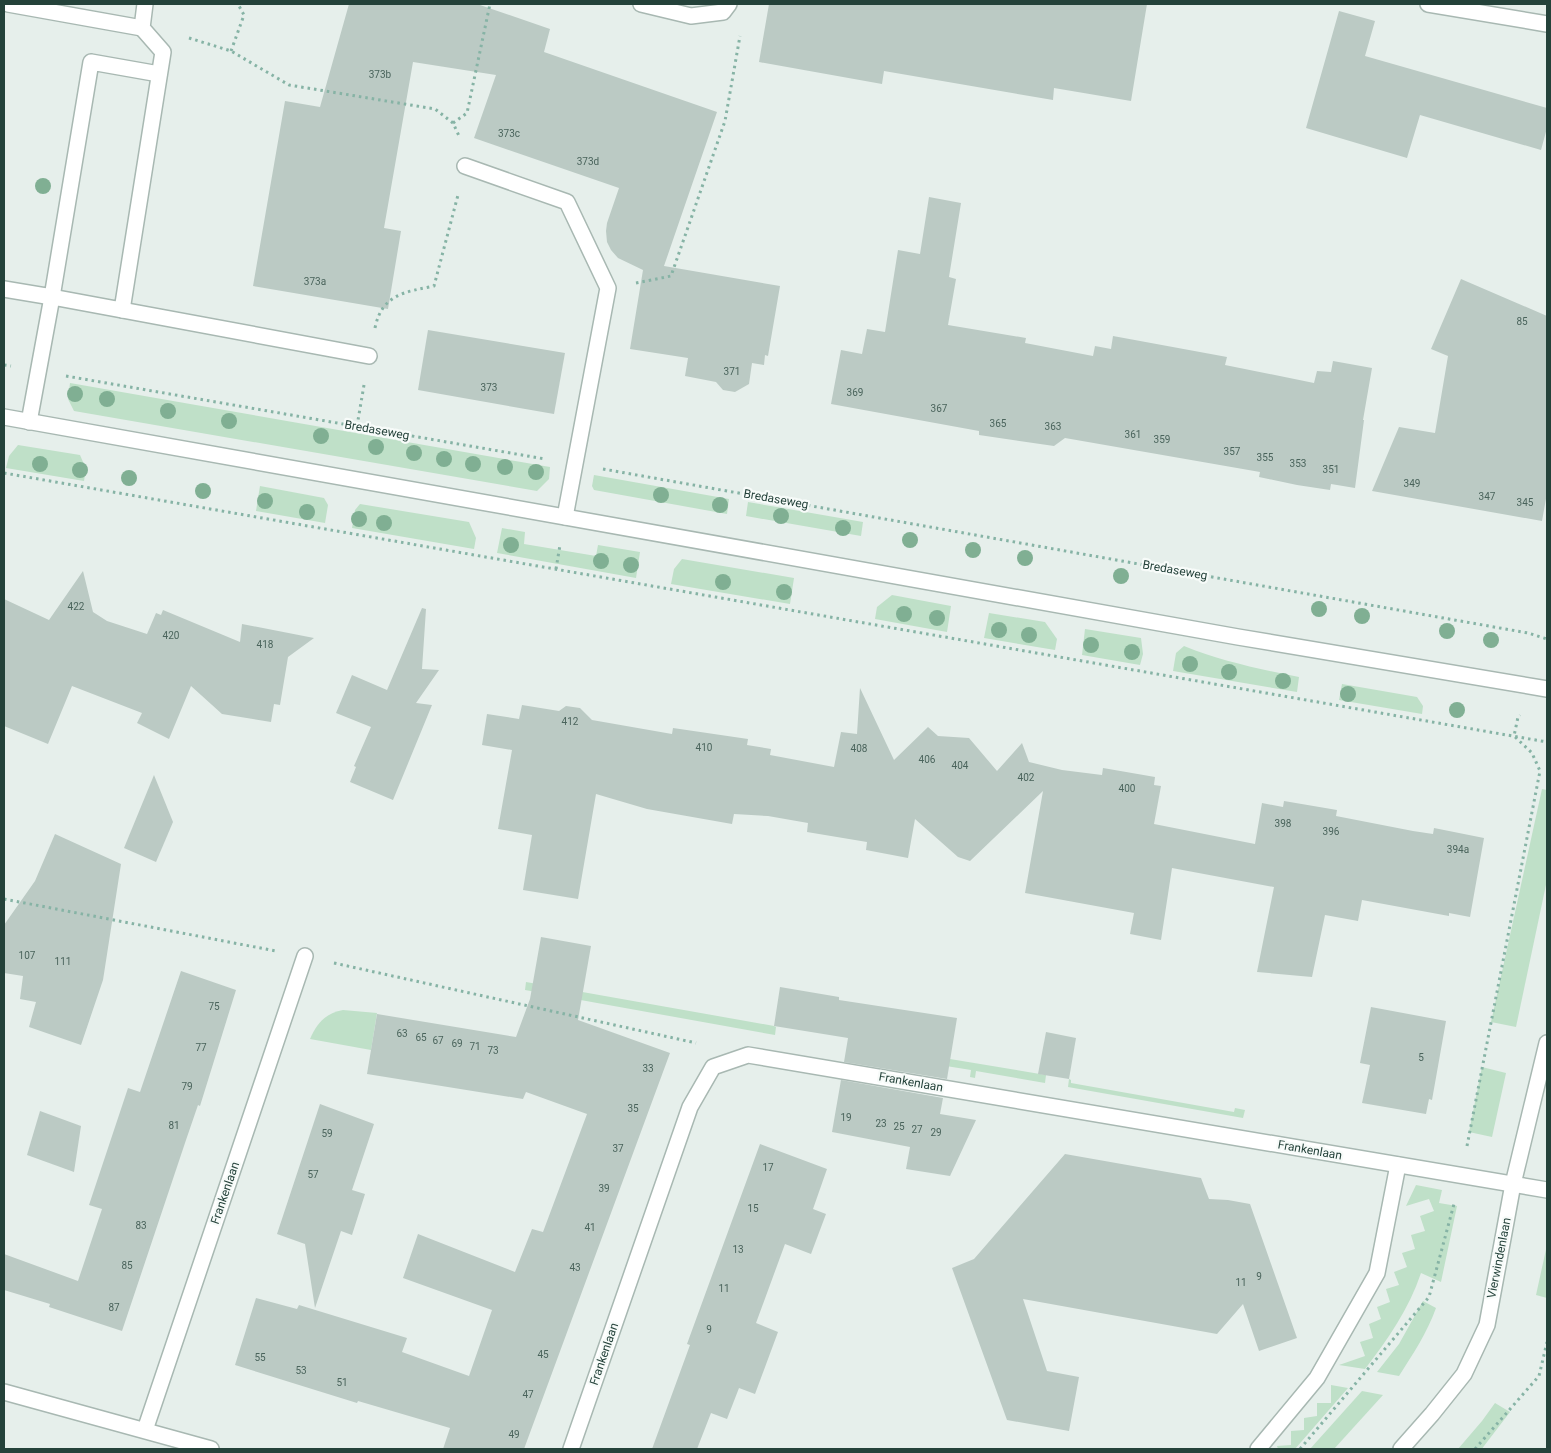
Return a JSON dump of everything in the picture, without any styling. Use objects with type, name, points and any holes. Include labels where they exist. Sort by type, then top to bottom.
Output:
[{"type":"street","points":[[8,4],[142,28],[163,52],[122,310]]},
{"type":"street","points":[[142,28],[145,4]]},
{"type":"street","points":[[641,4],[691,16],[726,8]]},
{"type":"street","points":[[1428,4],[1547,24]]},
{"type":"street","points":[[29,422],[91,62],[159,74]]},
{"type":"street","points":[[465,166],[567,202],[608,288],[565,517]]},
{"type":"street","points":[[4,289],[369,356]]},
{"type":"street","points":[[4,418],[1238,637],[1546,688]]},
{"type":"street","name":"Frankenlaan","points":[[145,1430],[305,956]]},
{"type":"street","name":"Vierwindenlaan","points":[[1401,1449],[1464,1374],[1487,1325],[1513,1184],[1547,1043]]},
{"type":"street","name":"Frankenlaan","points":[[571,1449],[690,1106],[713,1067],[748,1055],[1547,1190]]},
{"type":"street","points":[[1258,1449],[1317,1378],[1377,1273],[1398,1165]]},
{"type":"street","points":[[4,1392],[211,1449]]},
{"type":"path","points":[[231,51],[244,15],[238,4]]},
{"type":"path","points":[[453,123],[466,112],[490,4]]},
{"type":"path","points":[[608,288],[671,276],[725,121],[741,32],[726,8]]},
{"type":"path","points":[[142,28],[174,34],[231,51],[289,85],[435,109],[453,123],[464,147],[465,166],[434,286],[402,293],[384,304],[377,320],[356,426]]},
{"type":"path","name":"Bredaseweg","points":[[4,365],[1498,627],[1547,638]]},
{"type":"path","points":[[4,473],[1547,742]]},
{"type":"path","points":[[1514,736],[1518,717],[1546,688]]},
{"type":"path","points":[[1300,1449],[1429,1297],[1461,1176],[1540,771],[1532,753],[1514,736]]},
{"type":"path","points":[[4,899],[305,956],[700,1044]]},
{"type":"path","points":[[1475,1449],[1539,1376],[1547,1342]]},
{"type":"green space","points":[[70,383],[550,467],[549,479],[537,491],[74,411],[68,399]]},
{"type":"green space","points":[[18,445],[80,455],[86,469],[84,481],[6,468],[9,456]]},
{"type":"green space","points":[[594,475],[729,499],[727,514],[594,490],[592,486]]},
{"type":"green space","points":[[260,486],[324,498],[328,505],[325,523],[256,511]]},
{"type":"green space","points":[[748,502],[863,522],[861,536],[746,516]]},
{"type":"green space","points":[[360,504],[469,522],[476,538],[474,549],[352,528],[355,510]]},
{"type":"green space","points":[[502,528],[525,532],[524,544],[596,556],[598,545],[640,552],[636,578],[497,553]]},
{"type":"green space","points":[[682,559],[794,578],[790,604],[671,584],[674,569]]},
{"type":"green space","points":[[892,595],[951,606],[947,632],[875,619],[877,607]]},
{"type":"green space","points":[[989,613],[1045,622],[1057,639],[1055,650],[984,638]]},
{"type":"green space","points":[[1085,629],[1141,638],[1143,654],[1140,665],[1082,655]]},
{"type":"green space","points":[[1184,646],[1255,668],[1299,677],[1297,692],[1173,671],[1176,653]]},
{"type":"green space","points":[[1342,684],[1417,697],[1423,706],[1422,714],[1339,700]]},
{"type":"green space","points":[[1542,789],[1547,790],[1547,880],[1516,1027],[1491,1022]]},
{"type":"green space","points":[[526,982],[774,1026],[776,1027],[775,1035],[525,990]]},
{"type":"green space","points":[[343,1010],[377,1013],[371,1050],[310,1039],[316,1028],[327,1016]]},
{"type":"green space","points":[[950,1059],[1046,1075],[1045,1083],[976,1071],[975,1078],[970,1077],[971,1070],[946,1066]]},
{"type":"green space","points":[[1482,1067],[1506,1073],[1492,1137],[1469,1132]]},
{"type":"green space","points":[[1069,1079],[1071,1083],[1234,1112],[1235,1108],[1245,1110],[1243,1118],[1068,1087]]},
{"type":"green space","points":[[1416,1185],[1442,1190],[1439,1203],[1457,1206],[1441,1282],[1421,1273],[1397,1323],[1365,1369],[1339,1365],[1365,1356],[1360,1342],[1373,1338],[1369,1324],[1381,1319],[1377,1307],[1390,1302],[1386,1289],[1399,1285],[1394,1272],[1407,1267],[1402,1253],[1415,1249],[1411,1235],[1425,1231],[1420,1216],[1434,1211],[1429,1199],[1406,1206]]},
{"type":"green space","points":[[1547,1245],[1547,1298],[1536,1295]]},
{"type":"green space","points":[[1423,1301],[1436,1308],[1424,1335],[1399,1376],[1377,1372],[1399,1344]]},
{"type":"green space","points":[[1331,1385],[1348,1388],[1295,1449],[1278,1449],[1277,1446],[1291,1445],[1291,1431],[1304,1430],[1304,1418],[1317,1416],[1317,1403],[1331,1403]]},
{"type":"green space","points":[[1362,1391],[1383,1395],[1334,1449],[1310,1449]]},
{"type":"green space","points":[[1495,1403],[1510,1412],[1482,1449],[1458,1449],[1482,1421]]},
{"type":"building","points":[[349,4],[477,4],[550,29],[544,52],[717,112],[664,266],[780,286],[768,356],[765,355],[764,365],[752,363],[749,384],[735,392],[723,390],[716,382],[685,376],[688,358],[630,349],[643,270],[618,258],[607,242],[607,223],[619,188],[474,138],[496,75],[413,62],[384,228],[401,231],[388,309],[253,286],[285,101],[320,107]]},
{"type":"building","points":[[769,4],[1147,4],[1131,101],[1054,88],[1053,100],[884,71],[882,84],[759,62]]},
{"type":"building","points":[[1339,11],[1375,21],[1365,56],[1547,108],[1547,128],[1541,150],[1420,115],[1407,158],[1306,128]]},
{"type":"building","points":[[929,197],[961,203],[949,277],[956,279],[948,325],[1026,338],[1025,343],[1093,356],[1095,346],[1111,349],[1113,336],[1227,357],[1225,365],[1314,383],[1317,371],[1331,372],[1333,361],[1372,368],[1363,420],[1355,488],[1331,484],[1330,490],[1297,485],[1259,477],[1260,472],[1065,438],[1054,446],[979,435],[979,431],[831,404],[841,350],[862,354],[867,329],[885,332],[898,250],[920,254]]},
{"type":"building","points":[[1461,279],[1547,316],[1547,493],[1542,521],[1372,491],[1399,427],[1435,433],[1448,356],[1431,349]]},
{"type":"building","points":[[428,330],[565,353],[554,414],[418,390]]},
{"type":"building","points":[[83,571],[93,612],[107,621],[147,634],[156,613],[161,615],[163,610],[240,642],[242,624],[314,638],[288,657],[280,705],[274,704],[271,722],[222,714],[191,686],[169,739],[137,723],[142,713],[72,686],[48,744],[4,726],[4,599],[49,620]]},
{"type":"building","points":[[422,608],[426,609],[422,669],[439,670],[416,703],[432,705],[393,800],[350,782],[356,767],[354,766],[371,727],[336,713],[352,675],[387,690]]},
{"type":"building","points":[[860,688],[894,760],[928,727],[938,736],[969,738],[997,771],[1022,743],[1029,762],[1062,770],[1102,775],[1103,768],[1155,777],[1154,785],[1161,786],[1154,824],[1255,844],[1262,803],[1283,807],[1284,801],[1337,810],[1336,816],[1413,831],[1433,834],[1434,828],[1484,838],[1470,917],[1449,913],[1449,916],[1362,900],[1358,921],[1325,915],[1312,977],[1257,972],[1274,887],[1172,868],[1161,940],[1130,934],[1134,913],[1025,893],[1043,791],[970,861],[958,857],[915,819],[908,858],[866,850],[867,842],[807,832],[808,823],[768,816],[734,814],[732,824],[647,809],[596,794],[578,899],[523,890],[532,835],[498,829],[512,750],[482,745],[487,714],[519,719],[522,705],[559,711],[566,706],[580,708],[592,720],[672,734],[673,728],[748,739],[747,745],[771,749],[770,755],[834,767],[841,732],[857,734]]},
{"type":"building","points":[[154,775],[173,822],[156,862],[124,848]]},
{"type":"building","points":[[55,834],[121,864],[103,980],[81,1045],[29,1027],[36,1002],[20,999],[23,976],[4,973],[4,925],[35,881]]},
{"type":"building","points":[[541,937],[591,946],[578,1020],[670,1053],[524,1449],[443,1449],[450,1428],[358,1401],[357,1403],[235,1365],[256,1298],[297,1309],[299,1305],[407,1338],[402,1352],[469,1376],[492,1310],[403,1278],[418,1234],[515,1272],[532,1229],[543,1232],[587,1114],[526,1092],[523,1099],[367,1074],[377,1014],[516,1037],[530,999]]},
{"type":"building","points":[[181,971],[236,990],[200,1106],[198,1105],[122,1331],[49,1307],[50,1304],[4,1290],[4,1254],[78,1281],[102,1209],[89,1205],[128,1088],[140,1092]]},
{"type":"building","points":[[780,987],[839,997],[839,1000],[957,1018],[947,1079],[844,1062],[848,1038],[774,1026]]},
{"type":"building","points":[[1371,1007],[1446,1021],[1432,1100],[1429,1099],[1426,1114],[1362,1103],[1370,1065],[1360,1063]]},
{"type":"building","points":[[1046,1032],[1076,1038],[1069,1079],[1038,1074]]},
{"type":"building","points":[[841,1080],[943,1098],[940,1114],[976,1120],[950,1176],[906,1169],[910,1147],[832,1132]]},
{"type":"building","points":[[320,1104],[374,1124],[352,1190],[365,1194],[352,1235],[341,1231],[315,1308],[305,1244],[277,1234]]},
{"type":"building","points":[[40,1111],[81,1126],[74,1172],[27,1155]]},
{"type":"building","points":[[760,1144],[827,1169],[813,1209],[826,1214],[811,1254],[785,1244],[756,1323],[778,1332],[755,1394],[739,1388],[727,1419],[711,1413],[697,1449],[652,1449],[690,1345],[687,1344]]},
{"type":"building","points":[[1065,1154],[1201,1178],[1209,1199],[1250,1204],[1297,1338],[1259,1351],[1243,1304],[1217,1334],[1023,1299],[1047,1371],[1079,1377],[1069,1431],[1007,1420],[952,1268],[974,1259]]}]
